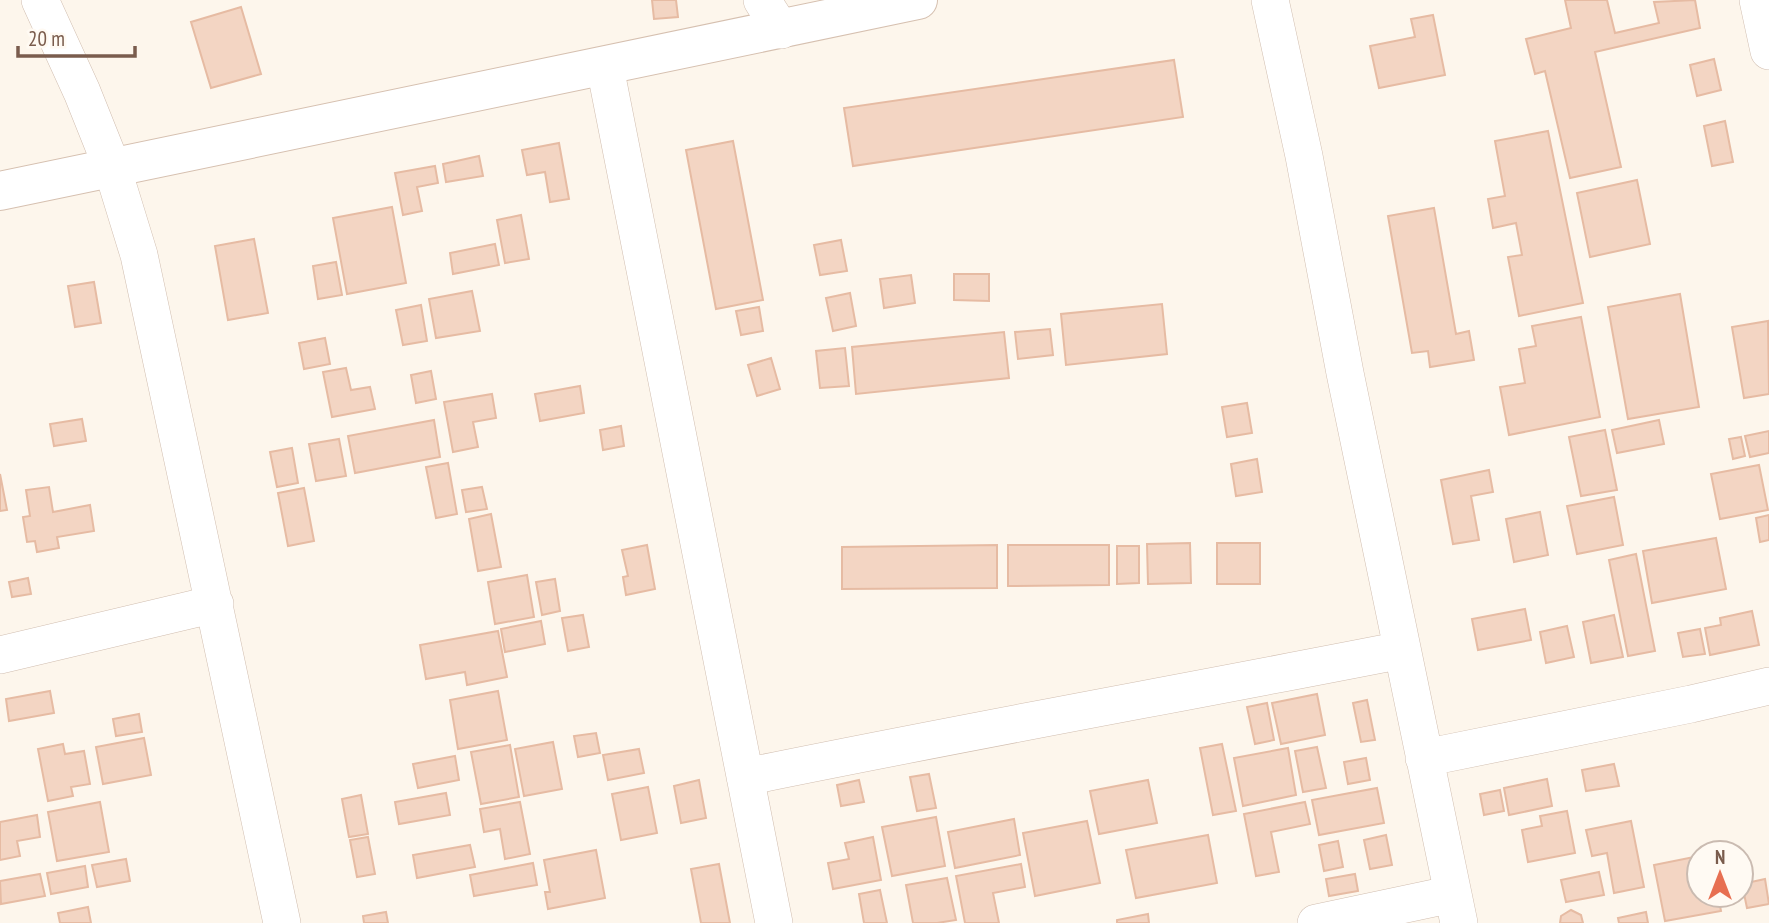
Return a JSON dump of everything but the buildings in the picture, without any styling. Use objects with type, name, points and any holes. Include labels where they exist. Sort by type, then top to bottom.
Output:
[{"type":"street","points":[[0,191],[605,67],[771,15],[918,0]]},
{"type":"street","points":[[1270,0],[1456,909],[1316,923]]},
{"type":"street","points":[[1758,0],[1769,51]]},
{"type":"street","points":[[47,2],[112,167],[139,256],[282,923]]},
{"type":"street","points":[[605,67],[774,923]]},
{"type":"street","points":[[0,655],[215,604]]},
{"type":"street","points":[[745,776],[984,728],[1402,650]]},
{"type":"street","points":[[1424,758],[1769,686]]}]
